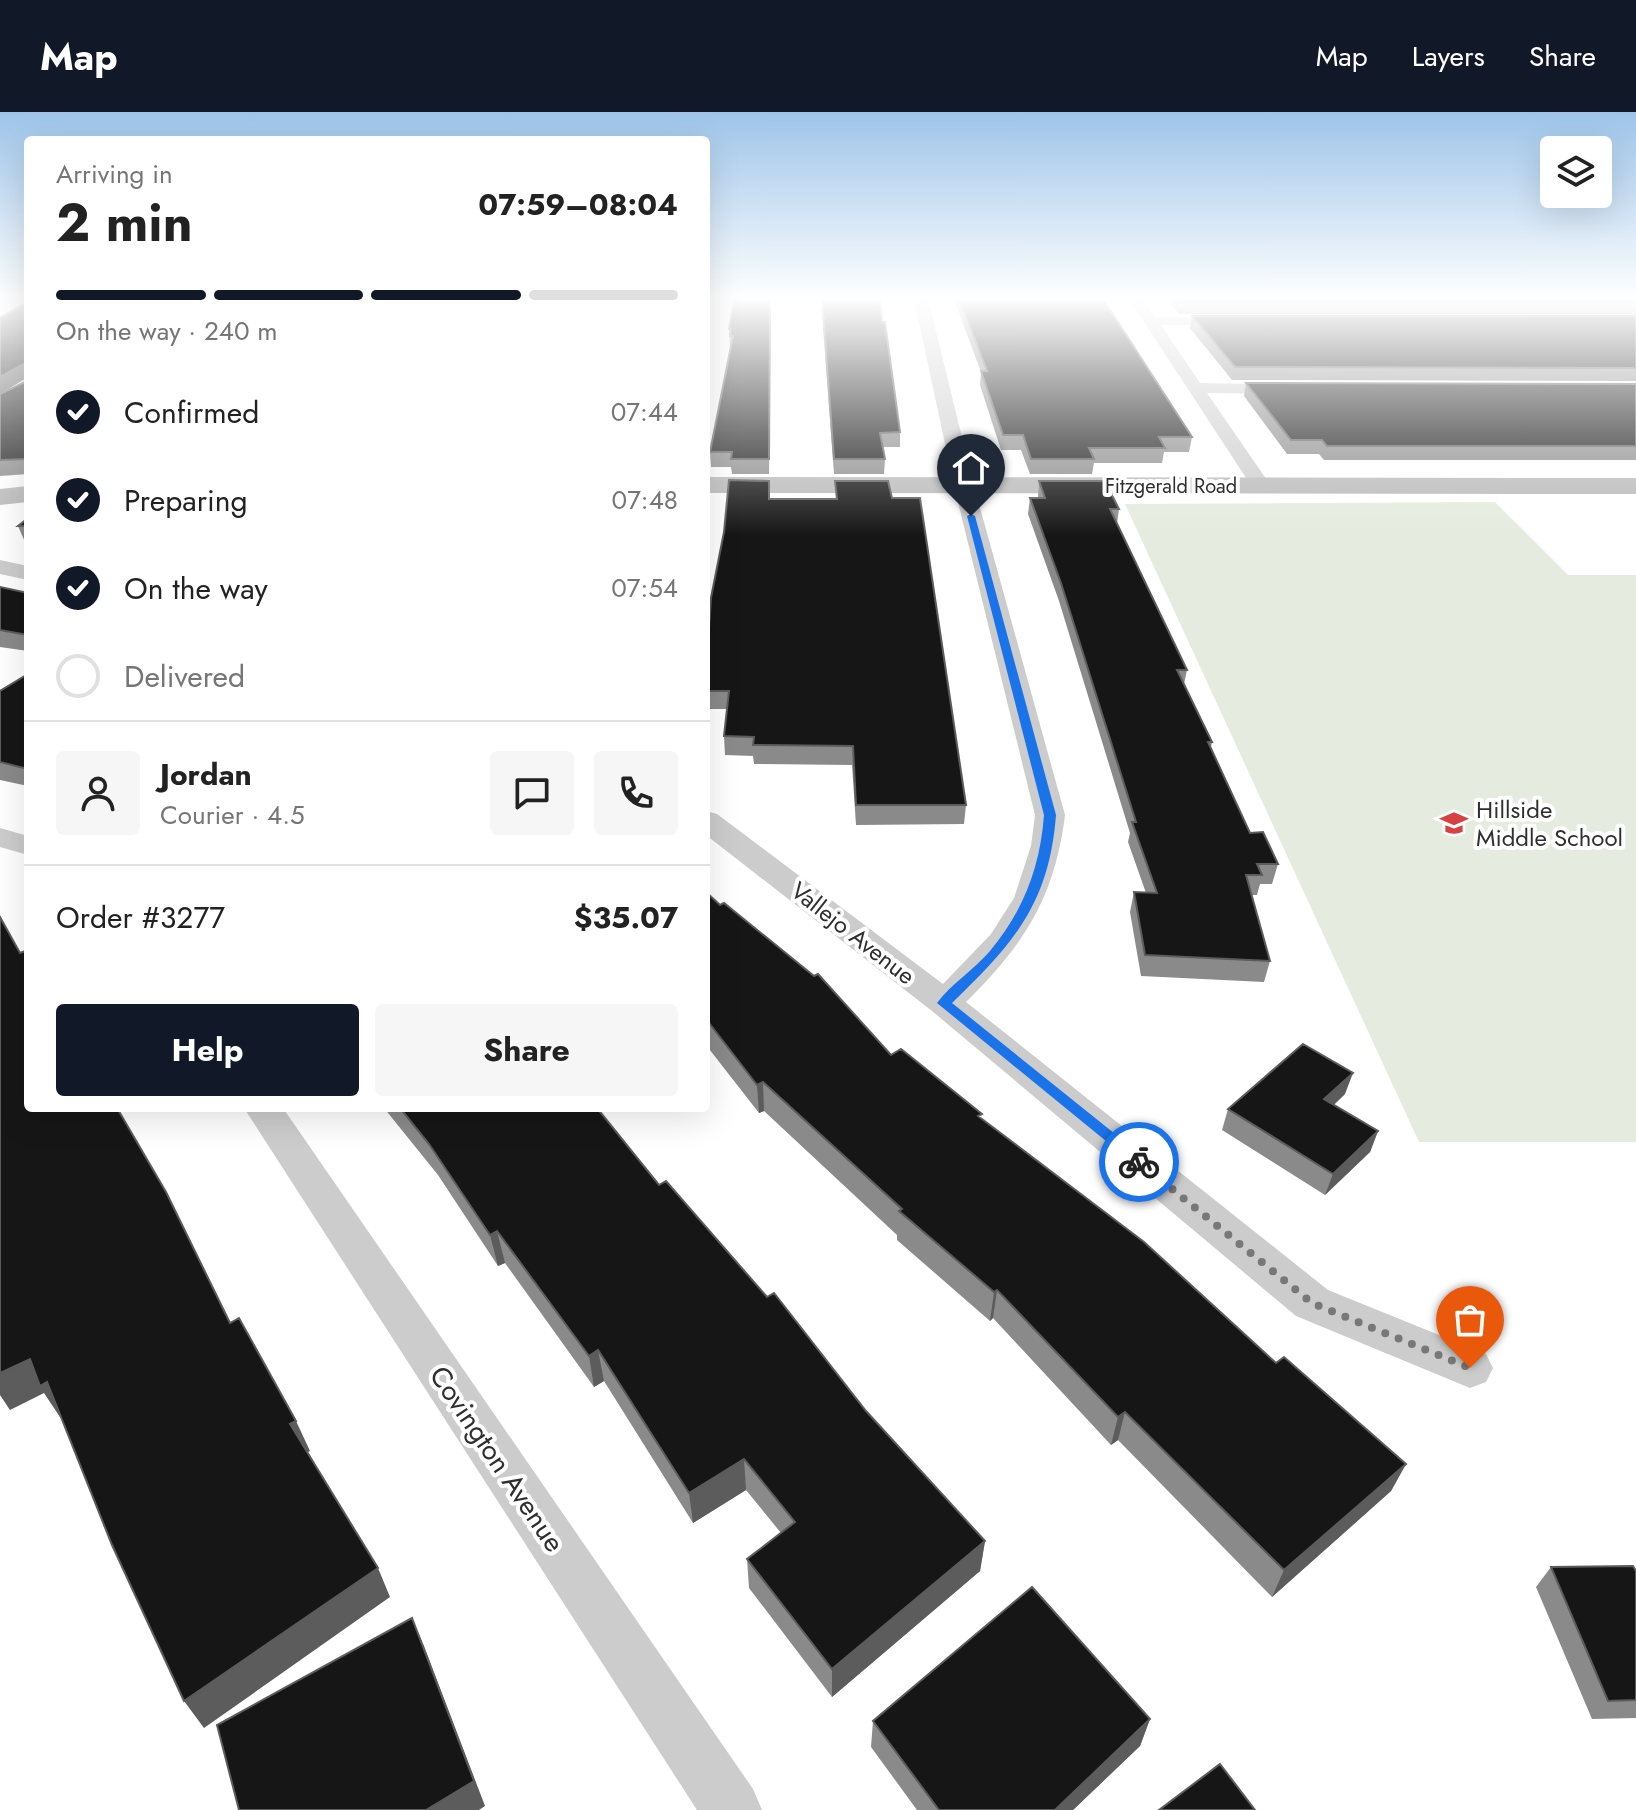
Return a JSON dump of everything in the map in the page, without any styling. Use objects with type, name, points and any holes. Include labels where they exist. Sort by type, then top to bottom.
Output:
[{"type":"main road","name":"Fitzgerald Road","points":[[710,485],[1636,486]]},
{"type":"main road","points":[[0,497],[24,494]]},
{"type":"street","points":[[939,378],[964,486],[1050,815],[1047,854],[1028,906],[994,955],[944,1003]]},
{"type":"street","points":[[1188,378],[1261,486]]},
{"type":"street","points":[[1194,388],[1305,389]]},
{"type":"street","points":[[0,567],[24,572]]},
{"type":"street","name":"Vallejo Avenue","points":[[710,823],[944,1003],[1312,1303],[1470,1368]]},
{"type":"street","points":[[0,837],[24,845]]},
{"type":"street","name":"Covington Avenue","points":[[266,1112],[732,1810]]},
{"type":"shaded area","name":"Hillside Middle School","points":[[1495,502],[1568,575],[1636,575],[1636,1142],[1419,1142],[1125,504]]},
{"type":"building","points":[[725,378],[770,378],[769,459],[731,459],[732,452],[710,452]]},
{"type":"building","points":[[828,378],[893,378],[900,432],[880,433],[885,459],[834,459]]},
{"type":"building","points":[[983,378],[1154,378],[1192,437],[1159,437],[1165,448],[1089,448],[1094,459],[1031,459],[1023,435],[1003,435]]},
{"type":"building","points":[[24,382],[24,459],[0,460],[0,394]]},
{"type":"building","points":[[1246,383],[1636,384],[1636,446],[1327,446],[1322,440],[1291,440]]},
{"type":"building","points":[[729,480],[769,481],[769,499],[837,499],[835,481],[888,481],[892,498],[920,498],[966,805],[856,805],[853,746],[753,745],[754,737],[724,736],[729,691],[710,691],[710,613],[724,532]]},
{"type":"building","points":[[1039,481],[1105,481],[1119,509],[1110,509],[1187,670],[1177,670],[1212,742],[1208,742],[1250,833],[1263,832],[1278,864],[1257,864],[1262,875],[1246,875],[1270,961],[1145,955],[1134,892],[1157,893],[1132,822],[1136,822],[1061,583],[1030,498],[1045,498]]},
{"type":"building","points":[[0,587],[24,592],[24,634],[0,630]]},
{"type":"building","points":[[24,676],[24,768],[0,762],[0,691]]},
{"type":"building","points":[[710,896],[720,905],[724,903],[814,976],[818,974],[891,1055],[901,1049],[982,1114],[978,1116],[1144,1242],[1276,1363],[1284,1357],[1406,1464],[1284,1570],[1125,1412],[1118,1417],[997,1290],[994,1292],[899,1211],[902,1209],[763,1082],[757,1085],[710,1024]]},
{"type":"building","points":[[0,917],[20,953],[24,952],[24,1112],[119,1112],[166,1192],[230,1323],[239,1318],[296,1421],[290,1424],[378,1568],[184,1701],[112,1545],[47,1382],[40,1386],[30,1359],[0,1373]]},
{"type":"building","points":[[1303,1044],[1353,1073],[1324,1099],[1378,1131],[1333,1174],[1228,1109]]},
{"type":"building","points":[[403,1112],[600,1112],[659,1185],[666,1181],[767,1297],[774,1293],[866,1411],[985,1541],[832,1669],[747,1559],[795,1522],[744,1459],[689,1493],[598,1350],[589,1356],[497,1231],[490,1235],[429,1144]]},
{"type":"building","points":[[1633,1566],[1636,1571],[1636,1700],[1608,1701],[1551,1567]]},
{"type":"building","points":[[1032,1587],[1150,1719],[1055,1810],[939,1810],[873,1721]]},
{"type":"building","points":[[412,1618],[474,1781],[426,1810],[239,1810],[217,1725]]},
{"type":"building","points":[[1220,1764],[1255,1810],[1159,1810]]},
{"type":"way so far","points":[[1139,1162],[1312,1303],[1470,1368]]},
{"type":"place","name":"Hillside Middle School","points":[[1454,823]]},
{"type":"route","points":[[971,516],[1050,815],[1047,854],[1028,906],[994,955],[944,1003],[1139,1162]]}]
